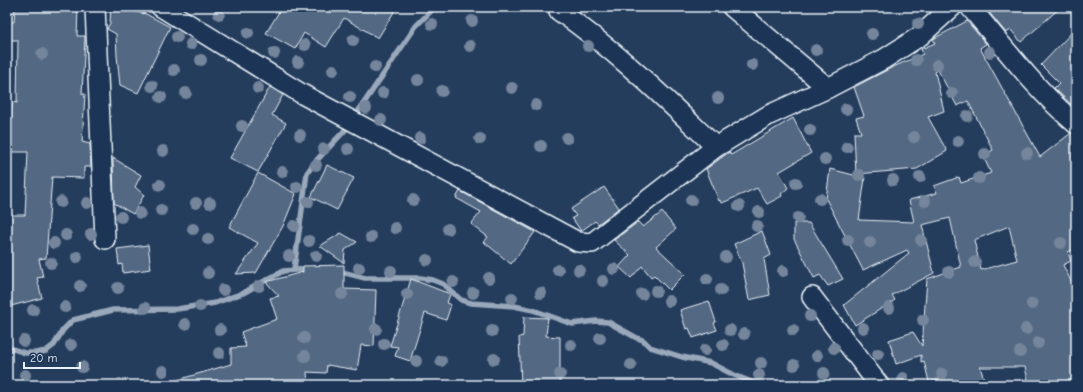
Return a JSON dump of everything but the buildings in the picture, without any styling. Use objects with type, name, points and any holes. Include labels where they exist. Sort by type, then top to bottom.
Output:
[{"type":"street","points":[[94,7],[105,239]]},
{"type":"street","points":[[161,7],[302,94],[578,242],[592,243],[716,147],[769,115],[828,88],[884,59],[920,36],[952,7]]},
{"type":"street","points":[[732,7],[828,88]]},
{"type":"street","points":[[970,7],[1036,85],[1060,111],[1076,124]]},
{"type":"street","points":[[559,11],[596,37],[629,64],[716,147]]},
{"type":"street","points":[[812,297],[879,385]]},
{"type":"waterway","points":[[294,269],[307,173],[316,161],[347,128],[416,26],[435,7]]},
{"type":"waterway","points":[[7,347],[25,353],[46,351],[54,345],[63,330],[73,320],[113,310],[177,309],[215,303],[243,293],[283,271],[309,269]]},
{"type":"waterway","points":[[338,271],[365,278],[421,278],[433,280],[443,284],[461,300],[471,303],[514,306],[533,310],[572,324],[596,321],[608,322],[643,340],[650,347],[682,357],[711,363],[734,375],[759,385]]}]
